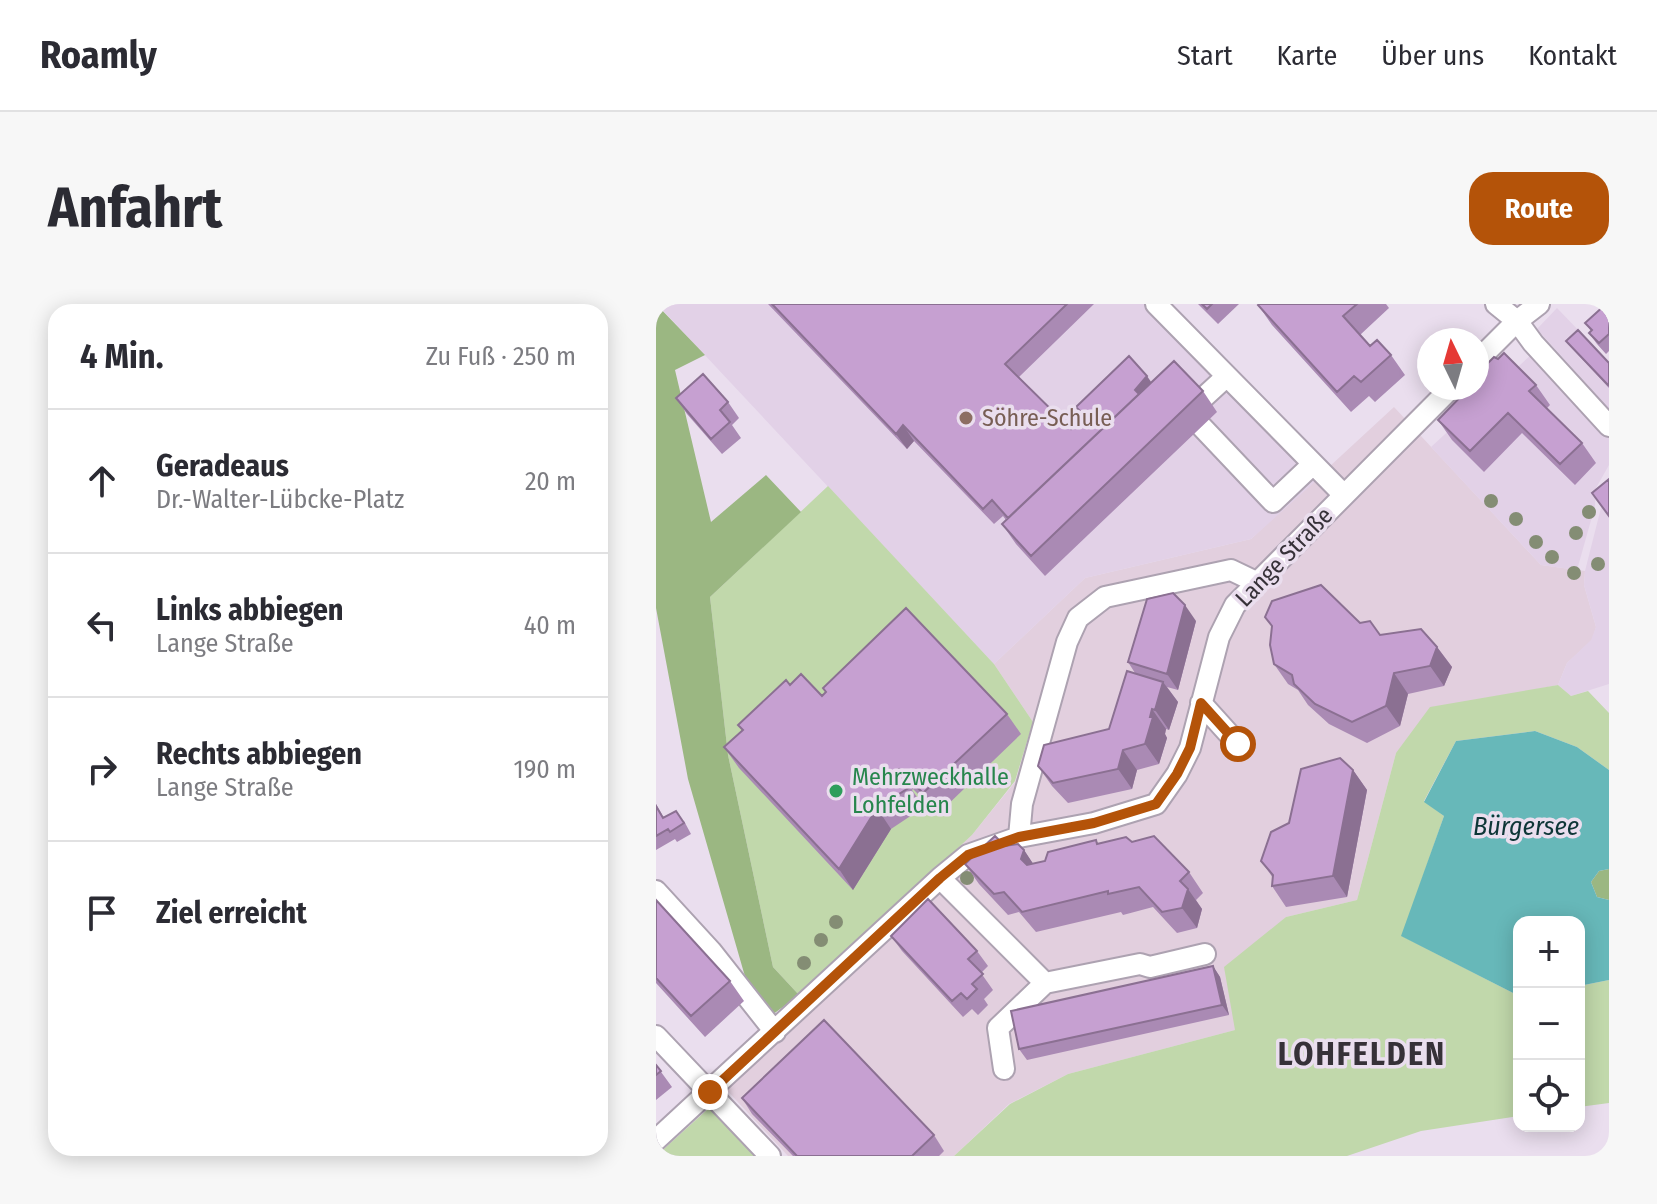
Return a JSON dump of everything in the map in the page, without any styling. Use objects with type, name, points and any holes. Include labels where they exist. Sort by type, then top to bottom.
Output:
[{"type":"street","name":"Lange Straße","points":[[1156,304],[1344,495]]},
{"type":"street","points":[[1496,304],[1517,321],[1533,343],[1609,426]]},
{"type":"street","points":[[1489,349],[1539,304]]},
{"type":"street","points":[[1203,398],[1227,376]]},
{"type":"street","name":"Lange Straße","points":[[656,1140],[968,855],[1019,837],[1094,823],[1156,804],[1190,748],[1219,637],[1235,605],[1439,400]]},
{"type":"street","points":[[1202,427],[1273,502],[1313,464]]},
{"type":"street","points":[[1019,837],[1022,804],[1067,642],[1078,618],[1105,597],[1176,580],[1231,570],[1256,582]]},
{"type":"street","points":[[1201,703],[1238,744]]},
{"type":"street","points":[[940,878],[1045,983]]},
{"type":"street","points":[[656,891],[711,951],[775,1032]]},
{"type":"street","points":[[1004,1069],[998,1028],[1045,983],[1140,964],[1150,967],[1205,954]]},
{"type":"street","points":[[656,1036],[770,1156]]},
{"type":"shaded area","points":[[656,304],[705,355],[675,370],[711,522],[766,475],[801,512],[710,597],[728,755],[773,967],[799,995],[772,1015],[752,992],[744,973],[688,779],[656,608]]},
{"type":"shaded area","name":"Söhre-Schule","points":[[657,304],[1167,304],[1327,471],[1251,539],[1085,578],[994,664]]},
{"type":"shaded area","points":[[1557,308],[1609,362],[1609,409],[1537,329]]},
{"type":"shaded area","points":[[1532,354],[1609,437],[1609,465],[1596,488],[1595,506],[1577,570],[1541,565],[1431,447],[1482,400],[1489,400],[1489,394]]},
{"type":"shaded area","points":[[1394,407],[1541,565],[1585,571],[1584,585],[1596,627],[1592,640],[1567,663],[1558,685],[1511,694],[1396,753],[1357,900],[1286,917],[1235,1030],[1068,1074],[1009,1104],[954,1156],[788,1156],[711,1073],[972,835],[1015,782],[1033,722],[994,664],[1085,578],[1251,539]]},
{"type":"shaded area","points":[[828,486],[994,664],[1033,722],[1015,781],[972,835],[799,995],[773,967],[728,755],[710,597]]},
{"type":"shaded area","points":[[1609,490],[1609,684],[1571,696],[1558,685],[1567,663],[1591,640],[1596,627],[1584,585],[1585,571],[1605,492]]},
{"type":"shaded area","points":[[1558,685],[1571,696],[1588,691],[1609,713],[1609,770],[1577,747],[1535,731],[1456,741],[1424,801],[1444,816],[1402,936],[1513,993],[1513,1117],[1421,1131],[1347,1156],[954,1156],[1010,1104],[1068,1074],[1235,1030],[1224,967],[1286,917],[1357,900],[1396,753],[1430,707]]},
{"type":"shaded area","points":[[1609,869],[1609,900],[1597,897],[1591,882],[1599,871]]},
{"type":"shaded area","points":[[1609,980],[1609,1103],[1585,1106],[1585,988],[1585,985]]},
{"type":"shaded area","points":[[709,1108],[757,1156],[656,1156]]},
{"type":"water","name":"Bürgersee","points":[[1535,731],[1577,747],[1609,770],[1609,869],[1599,871],[1591,882],[1597,897],[1609,900],[1609,980],[1585,985],[1585,916],[1513,916],[1513,993],[1401,936],[1444,816],[1424,802],[1456,741]]},
{"type":"building","name":"Söhre-Schule","points":[[772,304],[1067,304],[1005,364],[1071,429],[1084,415],[1076,407],[1129,356],[1147,376],[1135,390],[1139,394],[1008,518],[992,500],[983,509],[903,425],[896,434]]},
{"type":"building","points":[[1259,304],[1357,304],[1343,316],[1370,346],[1377,340],[1391,355],[1361,382],[1354,376],[1337,392]]},
{"type":"building","points":[[1606,304],[1609,305],[1609,334],[1599,343],[1589,333],[1592,330],[1585,323]]},
{"type":"building","points":[[1578,330],[1609,363],[1608,385],[1566,341]]},
{"type":"building","points":[[1504,353],[1536,385],[1529,391],[1582,443],[1560,464],[1508,413],[1470,451],[1438,420],[1457,400],[1489,400],[1489,362],[1494,357],[1498,359]]},
{"type":"building","points":[[1174,361],[1203,391],[1031,556],[1002,524]]},
{"type":"building","points":[[703,374],[728,402],[720,410],[730,422],[711,439],[676,398]]},
{"type":"building","points":[[1609,479],[1609,516],[1592,493]]},
{"type":"building","points":[[1321,585],[1360,623],[1370,621],[1380,635],[1421,629],[1437,647],[1430,666],[1394,673],[1386,706],[1352,722],[1315,704],[1294,684],[1292,675],[1274,664],[1270,645],[1272,626],[1265,617],[1272,601]]},
{"type":"building","points":[[1173,593],[1185,605],[1167,674],[1128,662],[1147,599]]},
{"type":"building","points":[[906,608],[1007,714],[923,793],[899,769],[895,772],[910,787],[877,808],[839,869],[724,747],[743,730],[738,725],[786,680],[790,685],[801,674],[822,696],[826,692],[823,688]]},
{"type":"building","points":[[1127,671],[1163,682],[1155,710],[1152,709],[1150,717],[1153,717],[1145,744],[1123,750],[1118,769],[1053,783],[1038,766],[1044,745],[1109,729]]},
{"type":"building","points":[[1340,758],[1353,770],[1333,876],[1272,886],[1273,875],[1261,861],[1271,832],[1289,823],[1301,769]]},
{"type":"building","points":[[656,806],[663,818],[676,811],[684,823],[656,836]]},
{"type":"building","points":[[995,836],[1005,846],[1018,844],[1024,850],[1021,859],[1027,865],[1045,861],[1048,852],[1096,840],[1097,844],[1126,837],[1132,842],[1154,836],[1189,872],[1180,881],[1188,889],[1182,908],[1162,912],[1139,887],[1108,894],[1108,891],[1022,912],[1004,892],[994,894],[965,864]]},
{"type":"building","points":[[928,899],[977,951],[968,959],[983,974],[972,984],[977,989],[967,999],[961,993],[952,1001],[891,936]]},
{"type":"building","points":[[656,900],[730,981],[691,1016],[656,978]]},
{"type":"building","points":[[1213,966],[1222,1005],[1019,1049],[1011,1011]]},
{"type":"building","points":[[824,1020],[934,1135],[912,1156],[797,1156],[742,1098]]},
{"type":"place","name":"Söhre-Schule","points":[[966,418]]},
{"type":"place","name":"Mehrzweckhalle Lohfelden","points":[[836,791]]},
{"type":"district","name":"LOHFELDEN","points":[[1362,1054]]},
{"type":"route","points":[[710,1092],[968,855],[1019,837],[1094,823],[1156,804],[1190,748],[1201,703],[1238,744]]}]
